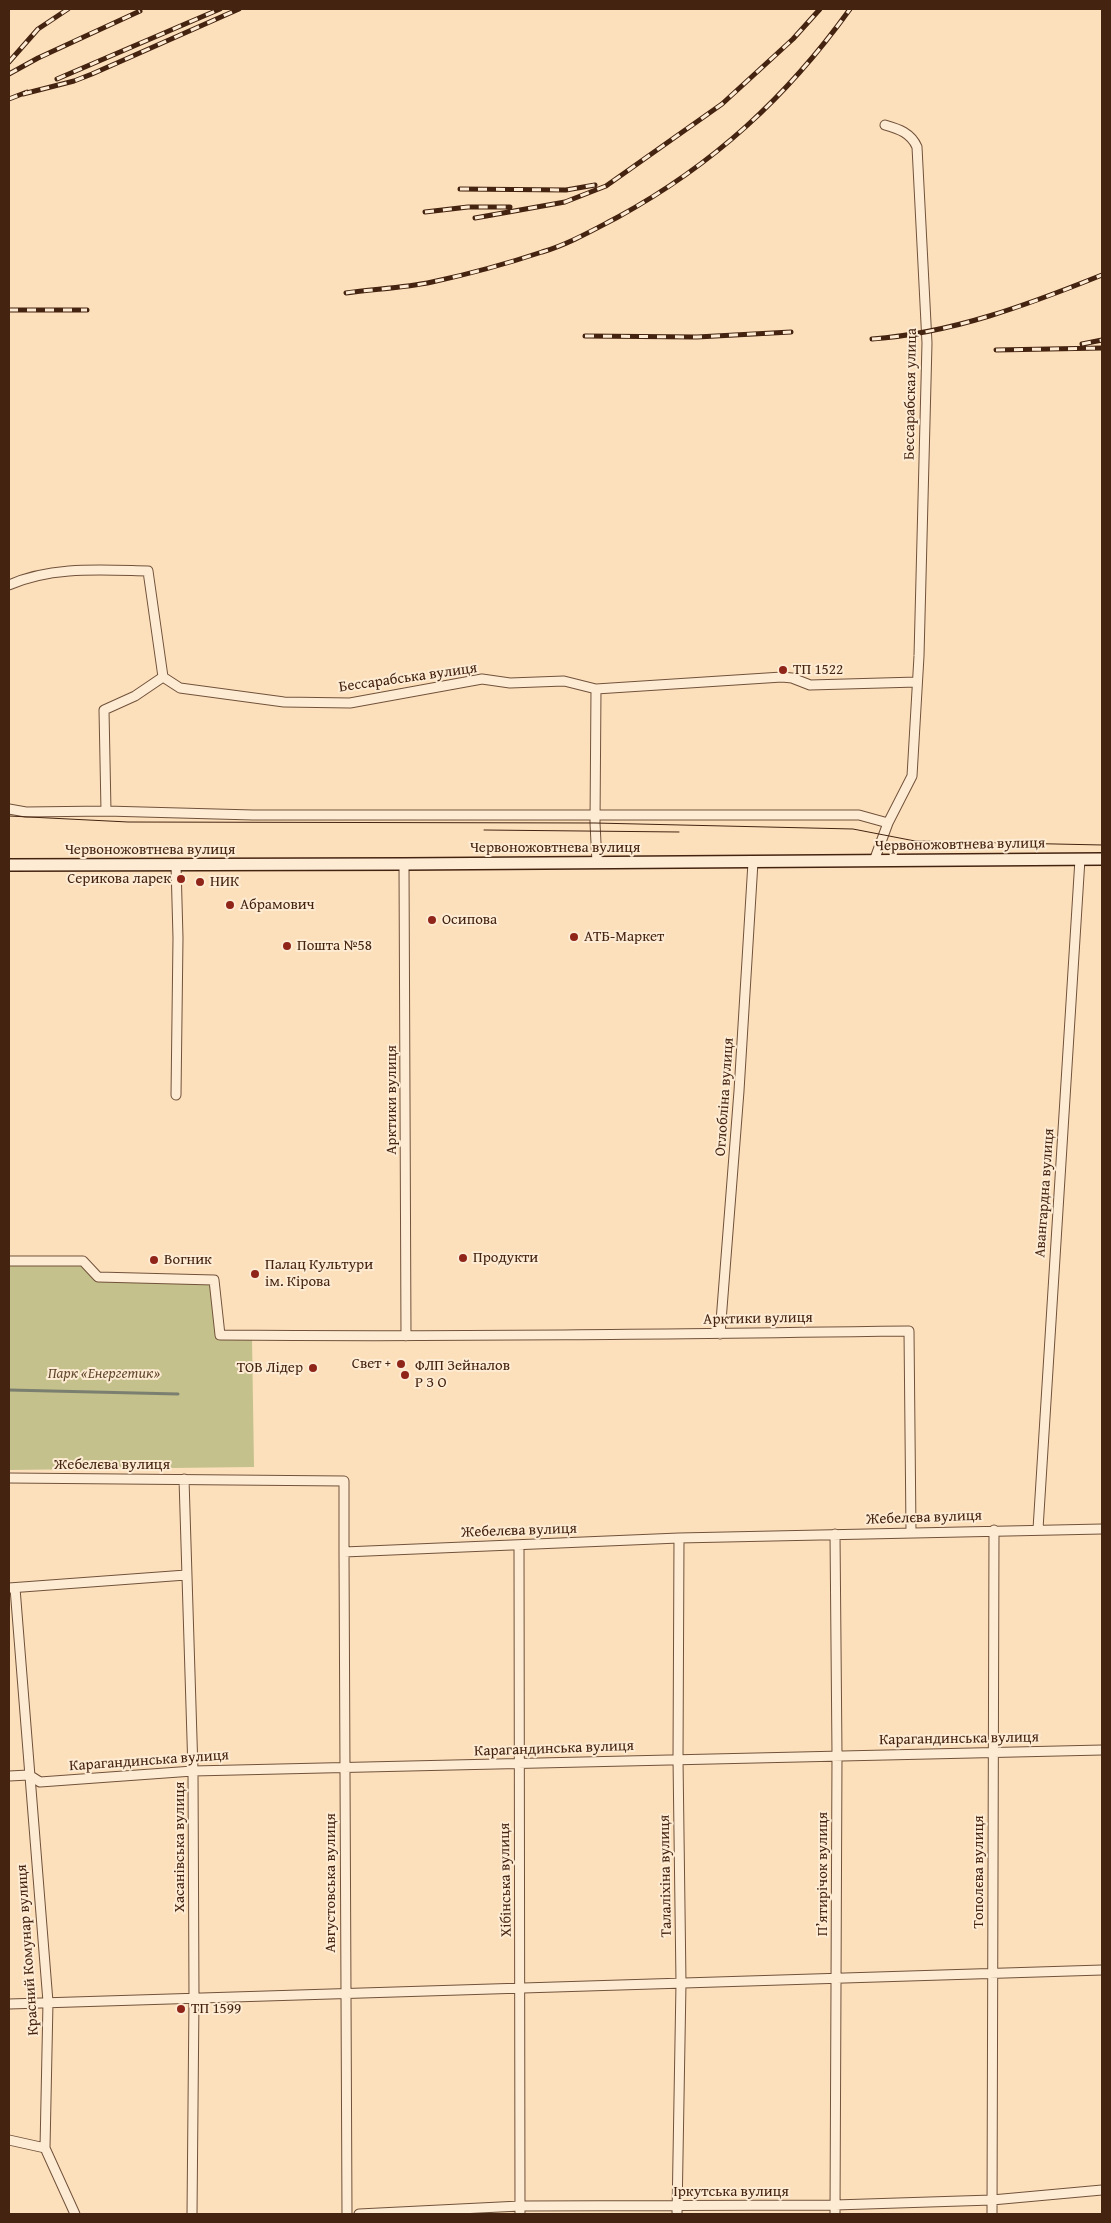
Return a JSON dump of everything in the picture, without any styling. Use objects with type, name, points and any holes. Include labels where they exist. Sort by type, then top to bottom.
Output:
[{"type":"main road","name":"Червоножовтнева вулиця","points":[[9,865],[1102,859]]},
{"type":"street","name":"Бессарабская улица","points":[[874,861],[888,823],[912,776],[917,682],[927,343],[917,157],[914,139],[906,132],[886,125]]},
{"type":"street","points":[[9,585],[70,570],[148,571],[164,677],[135,696],[104,710],[106,811]]},
{"type":"street","name":"Бессарабська вулиця","points":[[164,677],[180,688],[284,702],[350,703],[482,680],[510,683],[564,681],[596,689]]},
{"type":"street","points":[[597,862],[595,816],[596,689],[782,677],[792,678],[810,685],[917,682]]},
{"type":"street","points":[[9,809],[26,812],[106,811],[262,816],[859,815],[888,823]]},
{"type":"street","name":"Авангардна вулиця","points":[[1038,1529],[1080,859]]},
{"type":"street","name":"Оглобліна вулиця","points":[[720,1334],[739,1091],[753,862]]},
{"type":"street","name":"Арктики вулиця","points":[[404,864],[406,1336]]},
{"type":"street","points":[[176,865],[178,938],[176,1095]]},
{"type":"street","name":"Арктики вулиця","points":[[9,1261],[83,1261],[98,1277],[214,1280],[220,1335],[406,1336],[908,1331],[912,1532]]},
{"type":"street","name":"Жебелєва вулиця","points":[[9,1478],[344,1481],[344,1552],[679,1538],[1102,1529]]},
{"type":"street","name":"Хасанівська вулиця","points":[[184,1479],[193,1771],[194,1998],[192,2214]]},
{"type":"street","name":"Тополєва вулиця","points":[[992,2214],[994,1530]]},
{"type":"street","name":"П’ятирічок вулиця","points":[[835,1534],[837,1755],[835,2210]]},
{"type":"street","name":"Талаліхіна вулиця","points":[[677,2210],[681,1983],[678,1759],[679,1538]]},
{"type":"street","name":"Хібінська вулиця","points":[[519,1545],[520,2210]]},
{"type":"street","name":"Августовська вулиця","points":[[344,1552],[347,2214]]},
{"type":"street","points":[[12,1588],[186,1575]]},
{"type":"street","name":"Красний Комунар вулиця","points":[[12,1588],[48,2002],[46,2148],[75,2214]]},
{"type":"street","name":"Карагандинська вулиця","points":[[9,1776],[29,1775],[40,1782],[193,1771],[518,1765],[678,1759],[1102,1750]]},
{"type":"street","points":[[9,2004],[1102,1970]]},
{"type":"street","points":[[9,2140],[46,2148]]},
{"type":"street","name":"Іркутська вулиця","points":[[359,2214],[520,2210],[835,2210],[992,2200],[1102,2190]]},
{"type":"green space","name":"Парк «Енергетик»","points":[[9,1264],[81,1264],[96,1279],[212,1282],[218,1337],[252,1338],[254,1467],[9,1470]]},
{"type":"waterway","points":[[9,1390],[178,1394]]},
{"type":"tram line","points":[[9,816],[128,822],[595,823],[853,829],[915,841],[1102,845]]},
{"type":"tram line","points":[[484,830],[679,832]]},
{"type":"railway","points":[[9,62],[38,29],[68,9]]},
{"type":"railway","points":[[57,79],[220,9]]},
{"type":"railway","points":[[23,94],[74,81],[92,74],[239,9]]},
{"type":"railway","points":[[475,218],[565,202],[606,186],[722,104],[793,39],[820,9]]},
{"type":"railway","points":[[346,293],[421,284],[487,268],[552,249],[618,217],[653,197],[717,152],[774,100],[801,71],[850,9]]},
{"type":"railway","points":[[9,74],[38,58],[140,11]]},
{"type":"railway","points":[[9,99],[27,92]]},
{"type":"railway","points":[[460,189],[566,190],[595,185]]},
{"type":"railway","points":[[425,212],[468,207],[510,207]]},
{"type":"railway","points":[[872,339],[932,331],[961,324],[1018,307],[1102,275]]},
{"type":"railway","points":[[9,310],[87,310]]},
{"type":"railway","points":[[585,336],[697,337],[791,332]]},
{"type":"railway","points":[[1082,344],[1102,340]]},
{"type":"railway","points":[[996,350],[1102,348]]},
{"type":"place","name":"ТП 1522","points":[[783,670]]},
{"type":"place","name":"Серикова ларек","points":[[181,879]]},
{"type":"place","name":"НИК","points":[[200,882]]},
{"type":"place","name":"Абрамович","points":[[230,905]]},
{"type":"place","name":"Осипова","points":[[432,920]]},
{"type":"place","name":"АТБ-Маркет","points":[[574,937]]},
{"type":"place","name":"Пошта №58","points":[[287,946]]},
{"type":"place","name":"Продукти","points":[[463,1258]]},
{"type":"place","name":"Вогник","points":[[154,1260]]},
{"type":"place","name":"Палац Культури ім. Кірова","points":[[255,1274]]},
{"type":"place","name":"Свет +","points":[[401,1364]]},
{"type":"place","name":"ТОВ Лідер","points":[[313,1368]]},
{"type":"place","name":"ФЛП Зейналов Р З О","points":[[405,1375]]},
{"type":"place","name":"ТП 1599","points":[[181,2009]]}]
